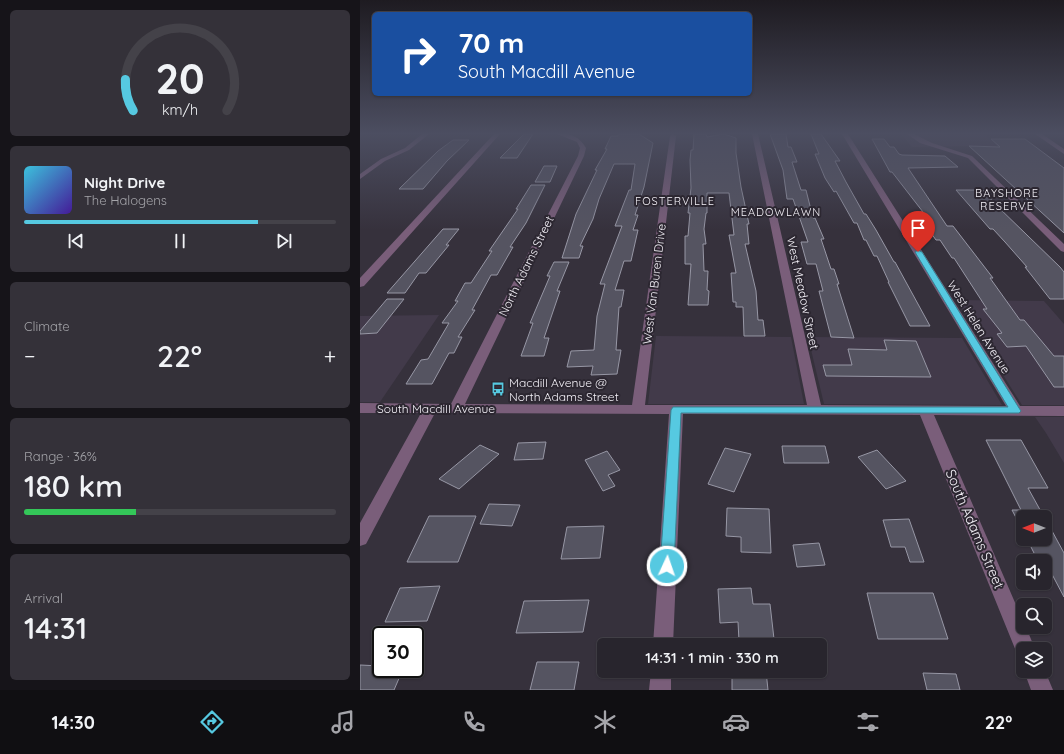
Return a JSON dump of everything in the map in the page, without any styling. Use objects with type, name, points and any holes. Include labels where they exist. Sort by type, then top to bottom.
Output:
[{"type":"street","points":[[360,177],[375,166]]},
{"type":"street","points":[[360,284],[468,166]]},
{"type":"street","name":"North Adams Street","points":[[456,408],[576,166]]},
{"type":"street","name":"West Van Buren Drive","points":[[638,409],[669,166]]},
{"type":"street","name":"West Meadow Street","points":[[762,166],[815,410]]},
{"type":"street","name":"West Helen Avenue","points":[[865,166],[1016,411]]},
{"type":"street","points":[[980,166],[1064,248]]},
{"type":"street","name":"South Macdill Avenue","points":[[360,408],[1064,411]]},
{"type":"street","points":[[360,539],[431,408]]},
{"type":"street","points":[[663,638],[676,410]]},
{"type":"street","name":"South Adams Street","points":[[925,410],[1022,642]]},
{"type":"street","points":[[660,690],[661,678]]},
{"type":"street","points":[[1037,678],[1042,690]]},
{"type":"shaded area","points":[[956,300],[1044,301],[1064,324],[1064,405],[1022,405]]},
{"type":"shaded area","points":[[439,315],[380,402],[360,402],[360,316]]},
{"type":"shaded area","points":[[656,336],[791,337],[804,404],[648,404]]},
{"type":"shaded area","points":[[808,337],[962,338],[1002,405],[824,404]]},
{"type":"shaded area","points":[[1035,417],[1064,417],[1064,463],[1046,433]]},
{"type":"building","points":[[422,166],[443,166],[423,189],[399,189]]},
{"type":"building","points":[[544,166],[557,166],[550,182],[535,182]]},
{"type":"building","points":[[597,166],[613,166],[599,199],[593,219],[580,246],[583,246],[579,258],[562,258],[576,214],[597,170],[595,170]]},
{"type":"building","points":[[635,166],[648,166],[644,187],[635,215],[638,215],[633,230],[638,230],[631,261],[624,261],[615,290],[624,290],[621,307],[619,307],[616,350],[621,350],[617,374],[591,375],[593,366],[567,367],[571,351],[594,350],[597,316],[605,284],[600,284],[622,226],[615,226],[629,190],[631,190]]},
{"type":"building","points":[[690,166],[738,166],[749,224],[747,224],[749,244],[745,244],[756,291],[758,320],[763,320],[765,336],[744,336],[743,307],[736,307],[736,302],[733,302],[731,273],[736,273],[729,235],[734,235],[729,193],[707,193],[707,213],[704,229],[706,244],[703,244],[704,271],[708,271],[708,305],[688,305],[691,264],[685,264],[685,236],[688,236],[690,213],[688,213],[691,188]]},
{"type":"building","points":[[782,166],[793,166],[801,190],[806,190],[813,218],[815,218],[824,239],[821,239],[831,269],[834,269],[839,284],[837,284],[854,338],[831,337],[819,291],[823,291],[816,264],[807,264],[801,242],[808,242],[793,199],[787,199]]},
{"type":"building","points":[[820,166],[838,166],[864,214],[866,214],[895,262],[930,326],[910,326],[877,256],[874,256],[866,240],[864,240],[857,223],[854,223],[836,191],[834,192],[825,178]]},
{"type":"building","points":[[887,166],[958,167],[908,168],[947,226],[953,226],[993,278],[990,278],[1020,320],[1024,320],[1054,356],[1064,356],[1064,387],[1054,387],[1026,346],[1007,347],[997,334],[1002,333],[983,309],[987,309],[954,258],[952,258],[940,240],[936,240],[916,212],[923,212],[892,172],[890,172]]},
{"type":"building","points":[[991,166],[1062,166],[1064,168],[1064,233]]},
{"type":"building","points":[[531,185],[545,185],[526,223],[510,247],[513,247],[497,275],[491,275],[472,310],[475,310],[458,337],[462,337],[454,353],[449,353],[432,384],[406,384],[421,360],[428,359],[449,323],[442,323],[458,301],[455,301],[465,283],[471,283],[492,251],[489,251],[518,209],[516,209]]},
{"type":"building","points":[[956,190],[983,190],[995,204],[1060,267],[1064,272],[1064,299],[1050,299],[1025,267],[1027,267],[993,229],[990,229]]},
{"type":"building","points":[[443,229],[459,229],[446,245],[449,245],[426,273],[419,273],[405,293],[387,293]]},
{"type":"building","points":[[554,262],[569,262],[557,291],[560,291],[544,338],[549,338],[544,356],[521,356],[533,323],[530,323],[550,276],[547,276]]},
{"type":"building","points":[[387,299],[404,299],[377,333],[360,334],[360,331]]},
{"type":"building","points":[[884,340],[916,341],[931,377],[826,376],[823,365],[852,365],[848,349],[887,350]]},
{"type":"building","points":[[986,440],[1021,440],[1048,488],[1028,488],[1040,510],[1021,510]]},
{"type":"building","points":[[546,442],[543,459],[514,460],[518,443]]},
{"type":"building","points":[[480,445],[499,454],[459,489],[439,479]]},
{"type":"building","points":[[782,446],[825,446],[829,463],[784,463]]},
{"type":"building","points":[[725,448],[751,454],[734,492],[708,484]]},
{"type":"building","points":[[877,450],[906,481],[886,489],[858,457]]},
{"type":"building","points":[[607,451],[620,470],[608,475],[615,486],[603,491],[585,460]]},
{"type":"building","points":[[489,504],[520,505],[512,526],[480,524]]},
{"type":"building","points":[[727,508],[769,509],[771,553],[741,552],[741,537],[726,536]]},
{"type":"building","points":[[1012,510],[1016,510],[1016,518]]},
{"type":"building","points":[[429,516],[476,516],[458,562],[407,562]]},
{"type":"building","points":[[909,519],[924,562],[910,562],[905,547],[891,547],[883,520]]},
{"type":"building","points":[[604,526],[600,558],[561,559],[567,527]]},
{"type":"building","points":[[1052,531],[1064,553],[1064,597],[1052,574],[1052,554],[1034,554],[1030,546],[1052,546]]},
{"type":"building","points":[[819,543],[825,565],[797,567],[793,545]]},
{"type":"building","points":[[440,586],[427,621],[385,622],[400,588]]},
{"type":"building","points":[[751,588],[753,604],[770,604],[774,638],[739,638],[738,622],[720,623],[718,589]]},
{"type":"building","points":[[867,593],[933,593],[948,639],[878,639]]},
{"type":"building","points":[[589,600],[583,632],[516,633],[524,601]]},
{"type":"building","points":[[537,662],[579,662],[574,690],[530,690]]},
{"type":"building","points":[[360,665],[372,666],[372,678],[399,678],[394,690],[360,690]]},
{"type":"building","points":[[923,673],[956,674],[960,690],[927,690]]},
{"type":"building","points":[[732,678],[767,678],[768,690],[732,690]]},
{"type":"place","name":"Macdill Avenue @ North Adams Street","points":[[498,389]]},
{"type":"district","name":"BAYSHORE RESERVE","points":[[1007,199]]},
{"type":"district","name":"FOSTERVILLE","points":[[675,201]]},
{"type":"district","name":"MEADOWLAWN","points":[[776,212]]},
{"type":"route","points":[[667,566],[676,410],[1016,411],[918,252]]}]
